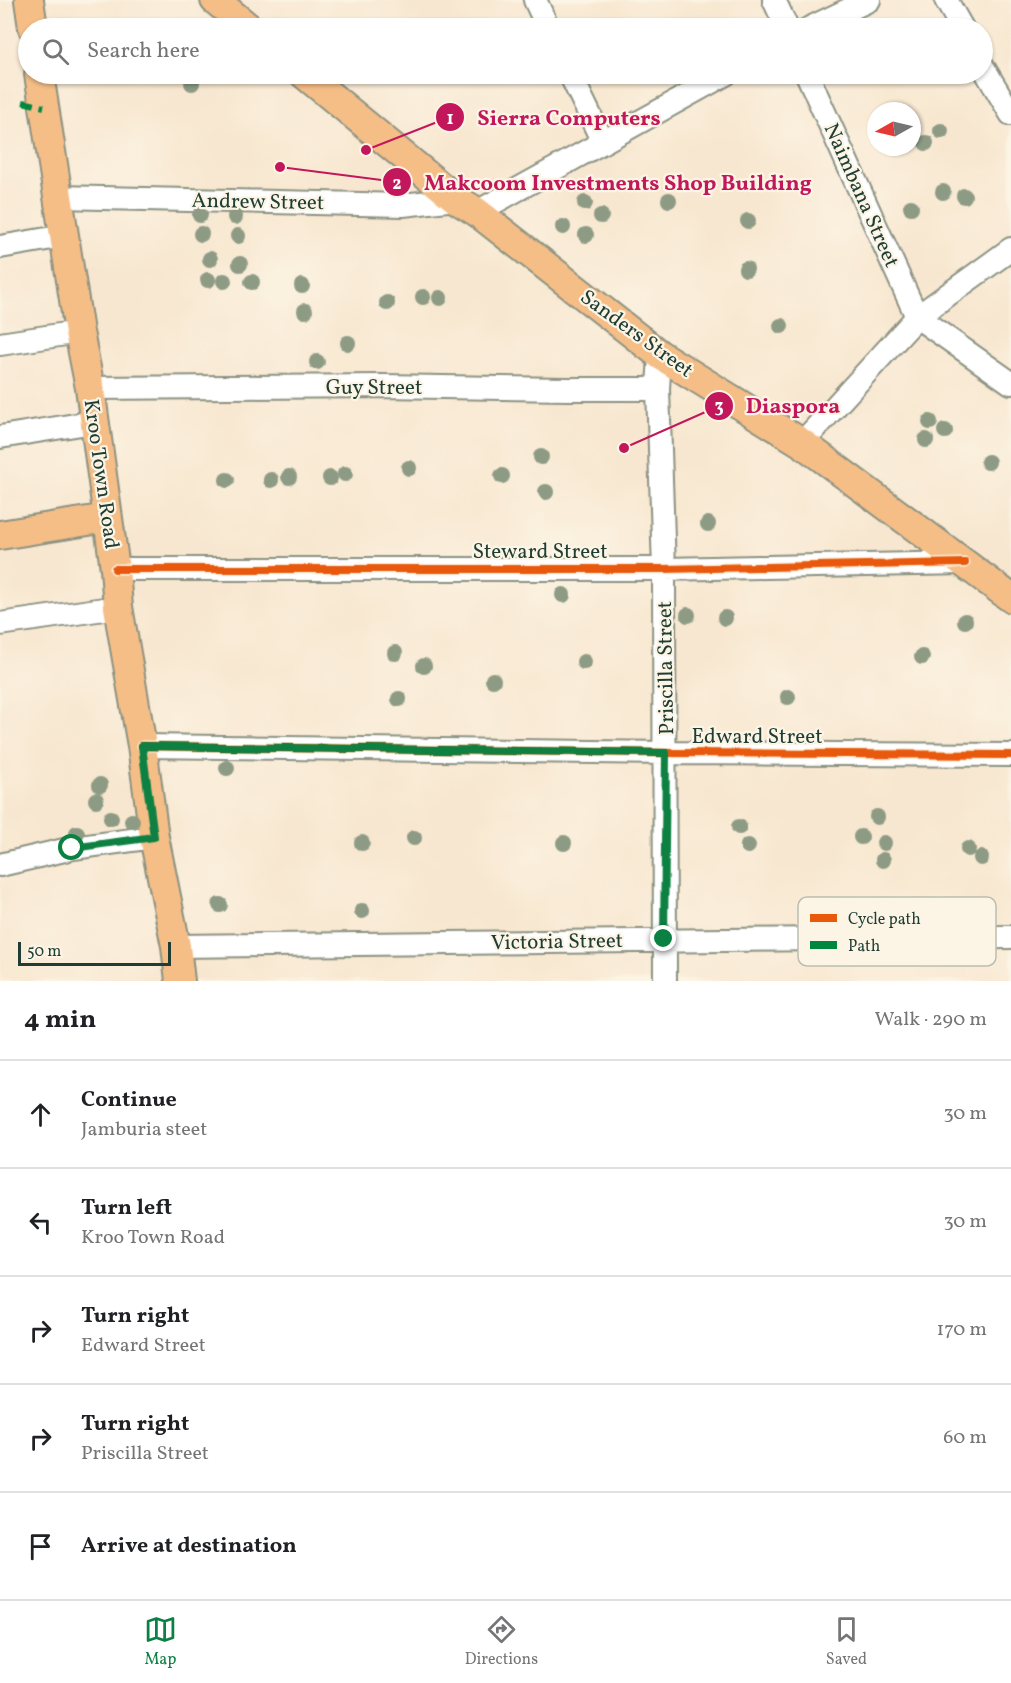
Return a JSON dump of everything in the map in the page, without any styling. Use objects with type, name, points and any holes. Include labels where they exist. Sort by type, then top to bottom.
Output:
[{"type":"main road","points":[[29,0],[32,18]]},
{"type":"main road","points":[[215,0],[237,18]]},
{"type":"main road","name":"Kroo Town Road","points":[[41,84],[79,332],[90,388],[106,518],[115,569],[118,607],[142,746],[154,837],[176,946],[180,981]]},
{"type":"main road","name":"Sanders Street","points":[[316,84],[466,205],[660,355],[802,443],[1011,598]]},
{"type":"main road","points":[[0,535],[106,518]]},
{"type":"street","points":[[535,0],[543,18]]},
{"type":"street","points":[[774,0],[782,18]]},
{"type":"street","points":[[831,18],[869,0]]},
{"type":"street","points":[[946,0],[956,18]]},
{"type":"street","points":[[993,83],[1011,114]]},
{"type":"street","points":[[575,84],[603,142]]},
{"type":"street","points":[[466,205],[603,142],[708,84]]},
{"type":"street","name":"Naimbana Street","points":[[812,84],[917,317]]},
{"type":"street","name":"Andrew Street","points":[[59,197],[466,205]]},
{"type":"street","points":[[0,247],[64,236]]},
{"type":"street","points":[[802,443],[917,317],[1011,249]]},
{"type":"street","points":[[917,317],[1011,383]]},
{"type":"street","points":[[0,344],[79,332]]},
{"type":"street","name":"Priscilla Street","points":[[660,355],[658,388],[664,569],[666,753],[665,981]]},
{"type":"street","name":"Guy Street","points":[[90,388],[383,386],[658,388]]},
{"type":"street","points":[[0,437],[94,422]]},
{"type":"street","name":"Steward Street","points":[[115,569],[664,569],[965,563]]},
{"type":"street","points":[[0,624],[118,607]]},
{"type":"street","name":"Edward Street","points":[[142,746],[1011,755]]},
{"type":"street","points":[[0,865],[72,848],[154,837]]},
{"type":"street","name":"Victoria Street","points":[[996,937],[1011,937]]},
{"type":"street","name":"Victoria Street","points":[[176,946],[798,938]]},
{"type":"marked path","points":[[23,102],[44,107]]},
{"type":"cycle path","points":[[115,569],[664,569],[965,563]]},
{"type":"cycle path","points":[[142,746],[1011,755]]},
{"type":"place","name":"Sierra Computers","points":[[366,150]]},
{"type":"place","name":"Makcoom Investments Shop Building","points":[[280,167]]},
{"type":"place","name":"Diaspora","points":[[624,448]]},
{"type":"route","points":[[72,848],[154,837],[142,746],[666,753],[664,939]]}]
